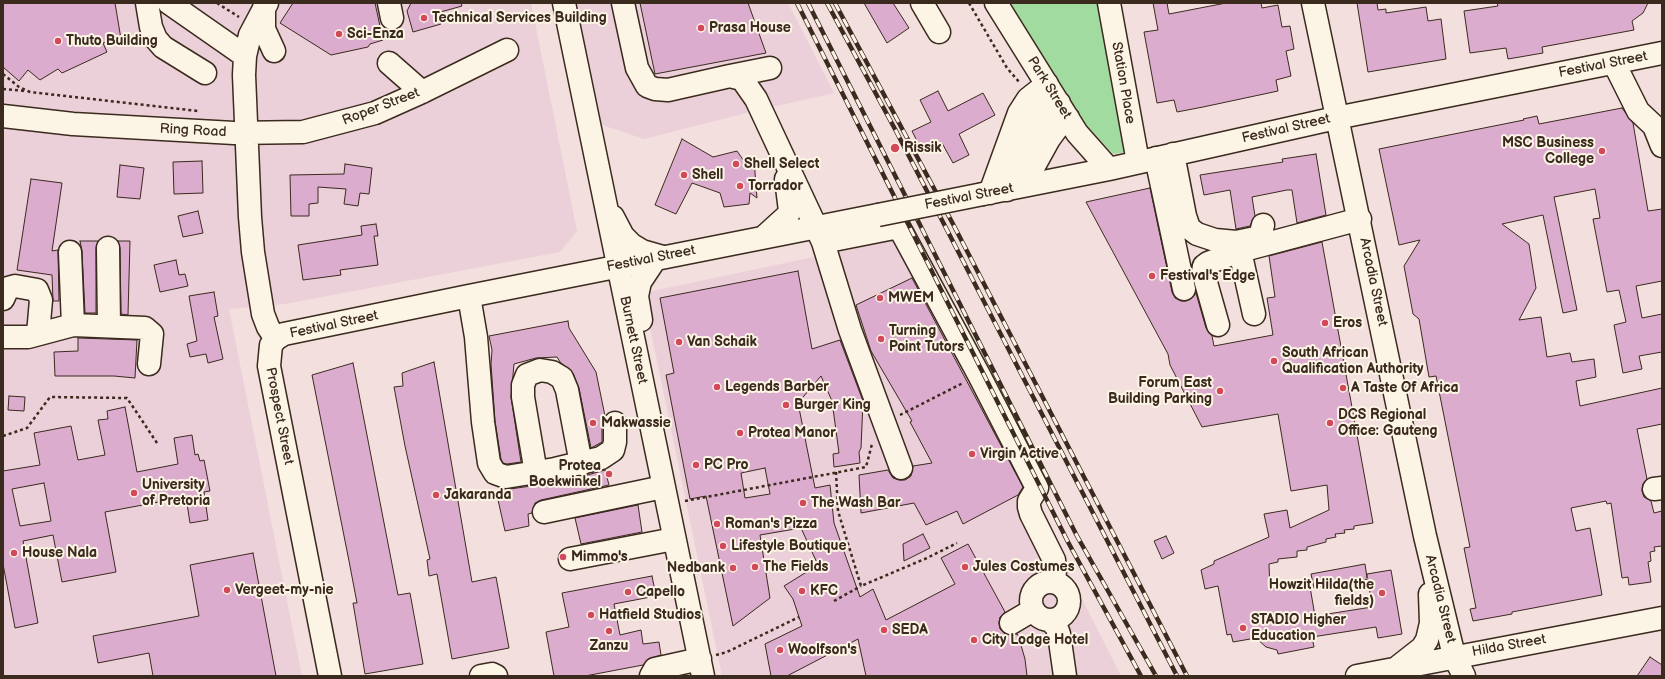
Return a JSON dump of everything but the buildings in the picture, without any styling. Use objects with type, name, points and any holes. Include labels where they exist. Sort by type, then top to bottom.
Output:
[{"type":"street","points":[[147,3],[151,27],[156,39],[163,48],[205,73]]},
{"type":"street","points":[[169,3],[245,56]]},
{"type":"street","name":"Burnett Street","points":[[564,3],[701,668]]},
{"type":"street","points":[[623,3],[637,68],[647,86],[654,89],[668,90],[770,68]]},
{"type":"street","points":[[922,3],[939,32]]},
{"type":"street","name":"Park Street","points":[[996,3],[1039,90],[1064,111],[1077,132],[1109,169]]},
{"type":"street","name":"Station Place","points":[[1109,3],[1156,158]]},
{"type":"street","name":"Arcadia Street","points":[[1313,3],[1336,118],[1360,219],[1425,536],[1446,667],[1464,676]]},
{"type":"street","points":[[261,12],[264,28],[274,52]]},
{"type":"street","name":"Ring Road","points":[[3,116],[74,124],[247,133],[245,56],[261,12]]},
{"type":"street","name":"Roper Street","points":[[247,133],[303,132],[375,113],[422,92],[507,50]]},
{"type":"street","name":"Festival Street","points":[[276,339],[284,334],[764,237],[819,234],[878,215],[1109,169],[1336,118],[1662,53]]},
{"type":"street","points":[[389,63],[422,92]]},
{"type":"street","points":[[1614,63],[1638,111],[1654,126],[1662,146]]},
{"type":"street","points":[[730,76],[742,79],[756,99],[819,234],[850,330],[901,468]]},
{"type":"street","points":[[1001,190],[1019,113],[1039,90]]},
{"type":"street","points":[[1001,190],[1046,110],[1064,111]]},
{"type":"street","points":[[247,133],[253,252],[262,314],[276,339]]},
{"type":"street","points":[[1156,158],[1185,216],[1189,228],[1197,234],[1215,240],[1236,242],[1260,237],[1263,225]]},
{"type":"street","points":[[1156,158],[1184,289]]},
{"type":"street","points":[[764,237],[787,216],[790,210],[785,160]]},
{"type":"street","points":[[606,206],[623,236],[632,245],[642,251],[660,258],[640,282],[637,296],[655,399],[652,431]]},
{"type":"street","points":[[1218,325],[1203,272],[1204,266],[1208,263],[1240,251],[1360,219]]},
{"type":"street","points":[[819,234],[899,226],[979,375],[1037,488],[1028,501],[1031,514],[1054,560],[1062,569],[1054,602],[1067,645],[1065,669]]},
{"type":"street","points":[[108,248],[108,326]]},
{"type":"street","points":[[1240,251],[1254,314]]},
{"type":"street","points":[[70,252],[73,325]]},
{"type":"street","points":[[3,299],[8,288],[15,286],[37,290],[41,300],[38,334]]},
{"type":"street","points":[[469,296],[476,337],[482,422],[489,463],[495,473],[506,477],[581,464],[601,458],[613,450],[615,442],[615,423]]},
{"type":"street","points":[[3,337],[28,337],[73,325],[144,328],[149,330],[152,334],[149,364]]},
{"type":"street","name":"Prospect Street","points":[[276,339],[271,345],[269,366],[330,676]]},
{"type":"street","points":[[536,472],[523,397],[523,385],[527,375],[540,370],[552,372],[562,378],[567,390],[581,464]]},
{"type":"street","points":[[544,512],[665,496]]},
{"type":"street","points":[[1396,668],[1422,648],[1427,640],[1431,611],[1425,536]]},
{"type":"street","points":[[570,560],[674,539]]},
{"type":"street","points":[[1011,623],[1054,602]]},
{"type":"street","name":"Hilda Street","points":[[1357,676],[1396,668],[1446,667],[1662,618]]},
{"type":"street","points":[[651,676],[655,669],[701,668]]},
{"type":"street","points":[[481,676],[492,674],[496,676]]},
{"type":"path","points":[[217,3],[261,12]]},
{"type":"path","points":[[969,3],[1007,68],[1039,90]]},
{"type":"path","points":[[3,74],[19,87],[30,92]]},
{"type":"path","points":[[3,88],[200,111]]},
{"type":"path","points":[[665,496],[866,467],[876,428],[885,422],[979,375]]},
{"type":"path","points":[[3,436],[27,428],[50,398],[127,398],[157,443]]},
{"type":"path","points":[[836,472],[838,511],[862,586]]},
{"type":"path","points":[[834,601],[862,586],[927,558],[957,543]]},
{"type":"path","points":[[701,668],[727,652],[799,617]]},
{"type":"shaded area","name":"University of Pretoria","points":[[3,3],[531,3],[577,231],[560,252],[285,304],[229,309],[302,676],[3,676]]},
{"type":"shaded area","points":[[571,3],[788,3],[834,93],[754,111],[644,139],[596,123]]},
{"type":"shaded area","name":"The Fields","points":[[899,239],[1121,676],[722,676],[643,293]]},
{"type":"green space","points":[[1007,3],[1099,3],[1127,152],[1113,154],[1071,108]]},
{"type":"railway","points":[[797,3],[1068,542],[1141,676]]},
{"type":"railway","points":[[808,3],[1077,536],[1156,676]]},
{"type":"railway","points":[[827,3],[896,131],[1177,676]]},
{"type":"railway","points":[[835,3],[953,224],[1187,676]]},
{"type":"place","name":"Technical Services Building","points":[[424,18]]},
{"type":"place","name":"Prasa House","points":[[701,28]]},
{"type":"place","name":"Sci-Enza","points":[[339,34]]},
{"type":"place","name":"Thuto Building","points":[[58,41]]},
{"type":"place","name":"Rissik","points":[[895,148]]},
{"type":"place","name":"MSC Business College","points":[[1602,151]]},
{"type":"place","name":"Shell Select","points":[[736,164]]},
{"type":"place","name":"Shell","points":[[684,175]]},
{"type":"place","name":"Torrador","points":[[740,186]]},
{"type":"place","name":"Festival's Edge","points":[[1152,276]]},
{"type":"place","name":"MWEM","points":[[880,298]]},
{"type":"place","name":"Eros","points":[[1325,323]]},
{"type":"place","name":"Turning Point Tutors","points":[[881,339]]},
{"type":"place","name":"Van Schaik","points":[[679,342]]},
{"type":"place","name":"South African Qualification Authority","points":[[1274,361]]},
{"type":"place","name":"Legends Barber","points":[[717,387]]},
{"type":"place","name":"A Taste Of Africa","points":[[1343,388]]},
{"type":"place","name":"Forum East Building Parking","points":[[1220,391]]},
{"type":"place","name":"Burger King","points":[[786,405]]},
{"type":"place","name":"Makwassie","points":[[593,423]]},
{"type":"place","name":"DCS Regional Office: Gauteng","points":[[1330,423]]},
{"type":"place","name":"Protea Manor","points":[[740,433]]},
{"type":"place","name":"Virgin Active","points":[[972,454]]},
{"type":"place","name":"PC Pro","points":[[696,465]]},
{"type":"place","name":"Protea Boekwinkel","points":[[609,474]]},
{"type":"place","name":"University of Pretoria","points":[[134,493]]},
{"type":"place","name":"Jakaranda","points":[[436,495]]},
{"type":"place","name":"The Wash Bar","points":[[803,503]]},
{"type":"place","name":"Roman's Pizza","points":[[717,524]]},
{"type":"place","name":"Lifestyle Boutique","points":[[723,546]]},
{"type":"place","name":"House Nala","points":[[14,553]]},
{"type":"place","name":"Mimmo's","points":[[563,557]]},
{"type":"place","name":"The Fields","points":[[755,567]]},
{"type":"place","name":"Jules Costumes","points":[[965,567]]},
{"type":"place","name":"Nedbank","points":[[733,568]]},
{"type":"place","name":"Vergeet-my-nie","points":[[227,590]]},
{"type":"place","name":"KFC","points":[[802,591]]},
{"type":"place","name":"Capello","points":[[628,592]]},
{"type":"place","name":"Howzit Hilda(the fields)","points":[[1382,593]]},
{"type":"place","name":"Hatfield Studios","points":[[591,615]]},
{"type":"place","name":"STADIO Higher Education","points":[[1243,628]]},
{"type":"place","name":"SEDA","points":[[884,630]]},
{"type":"place","name":"Zanzu","points":[[609,631]]},
{"type":"place","name":"City Lodge Hotel","points":[[974,640]]},
{"type":"place","name":"Woolfson's","points":[[780,650]]}]
